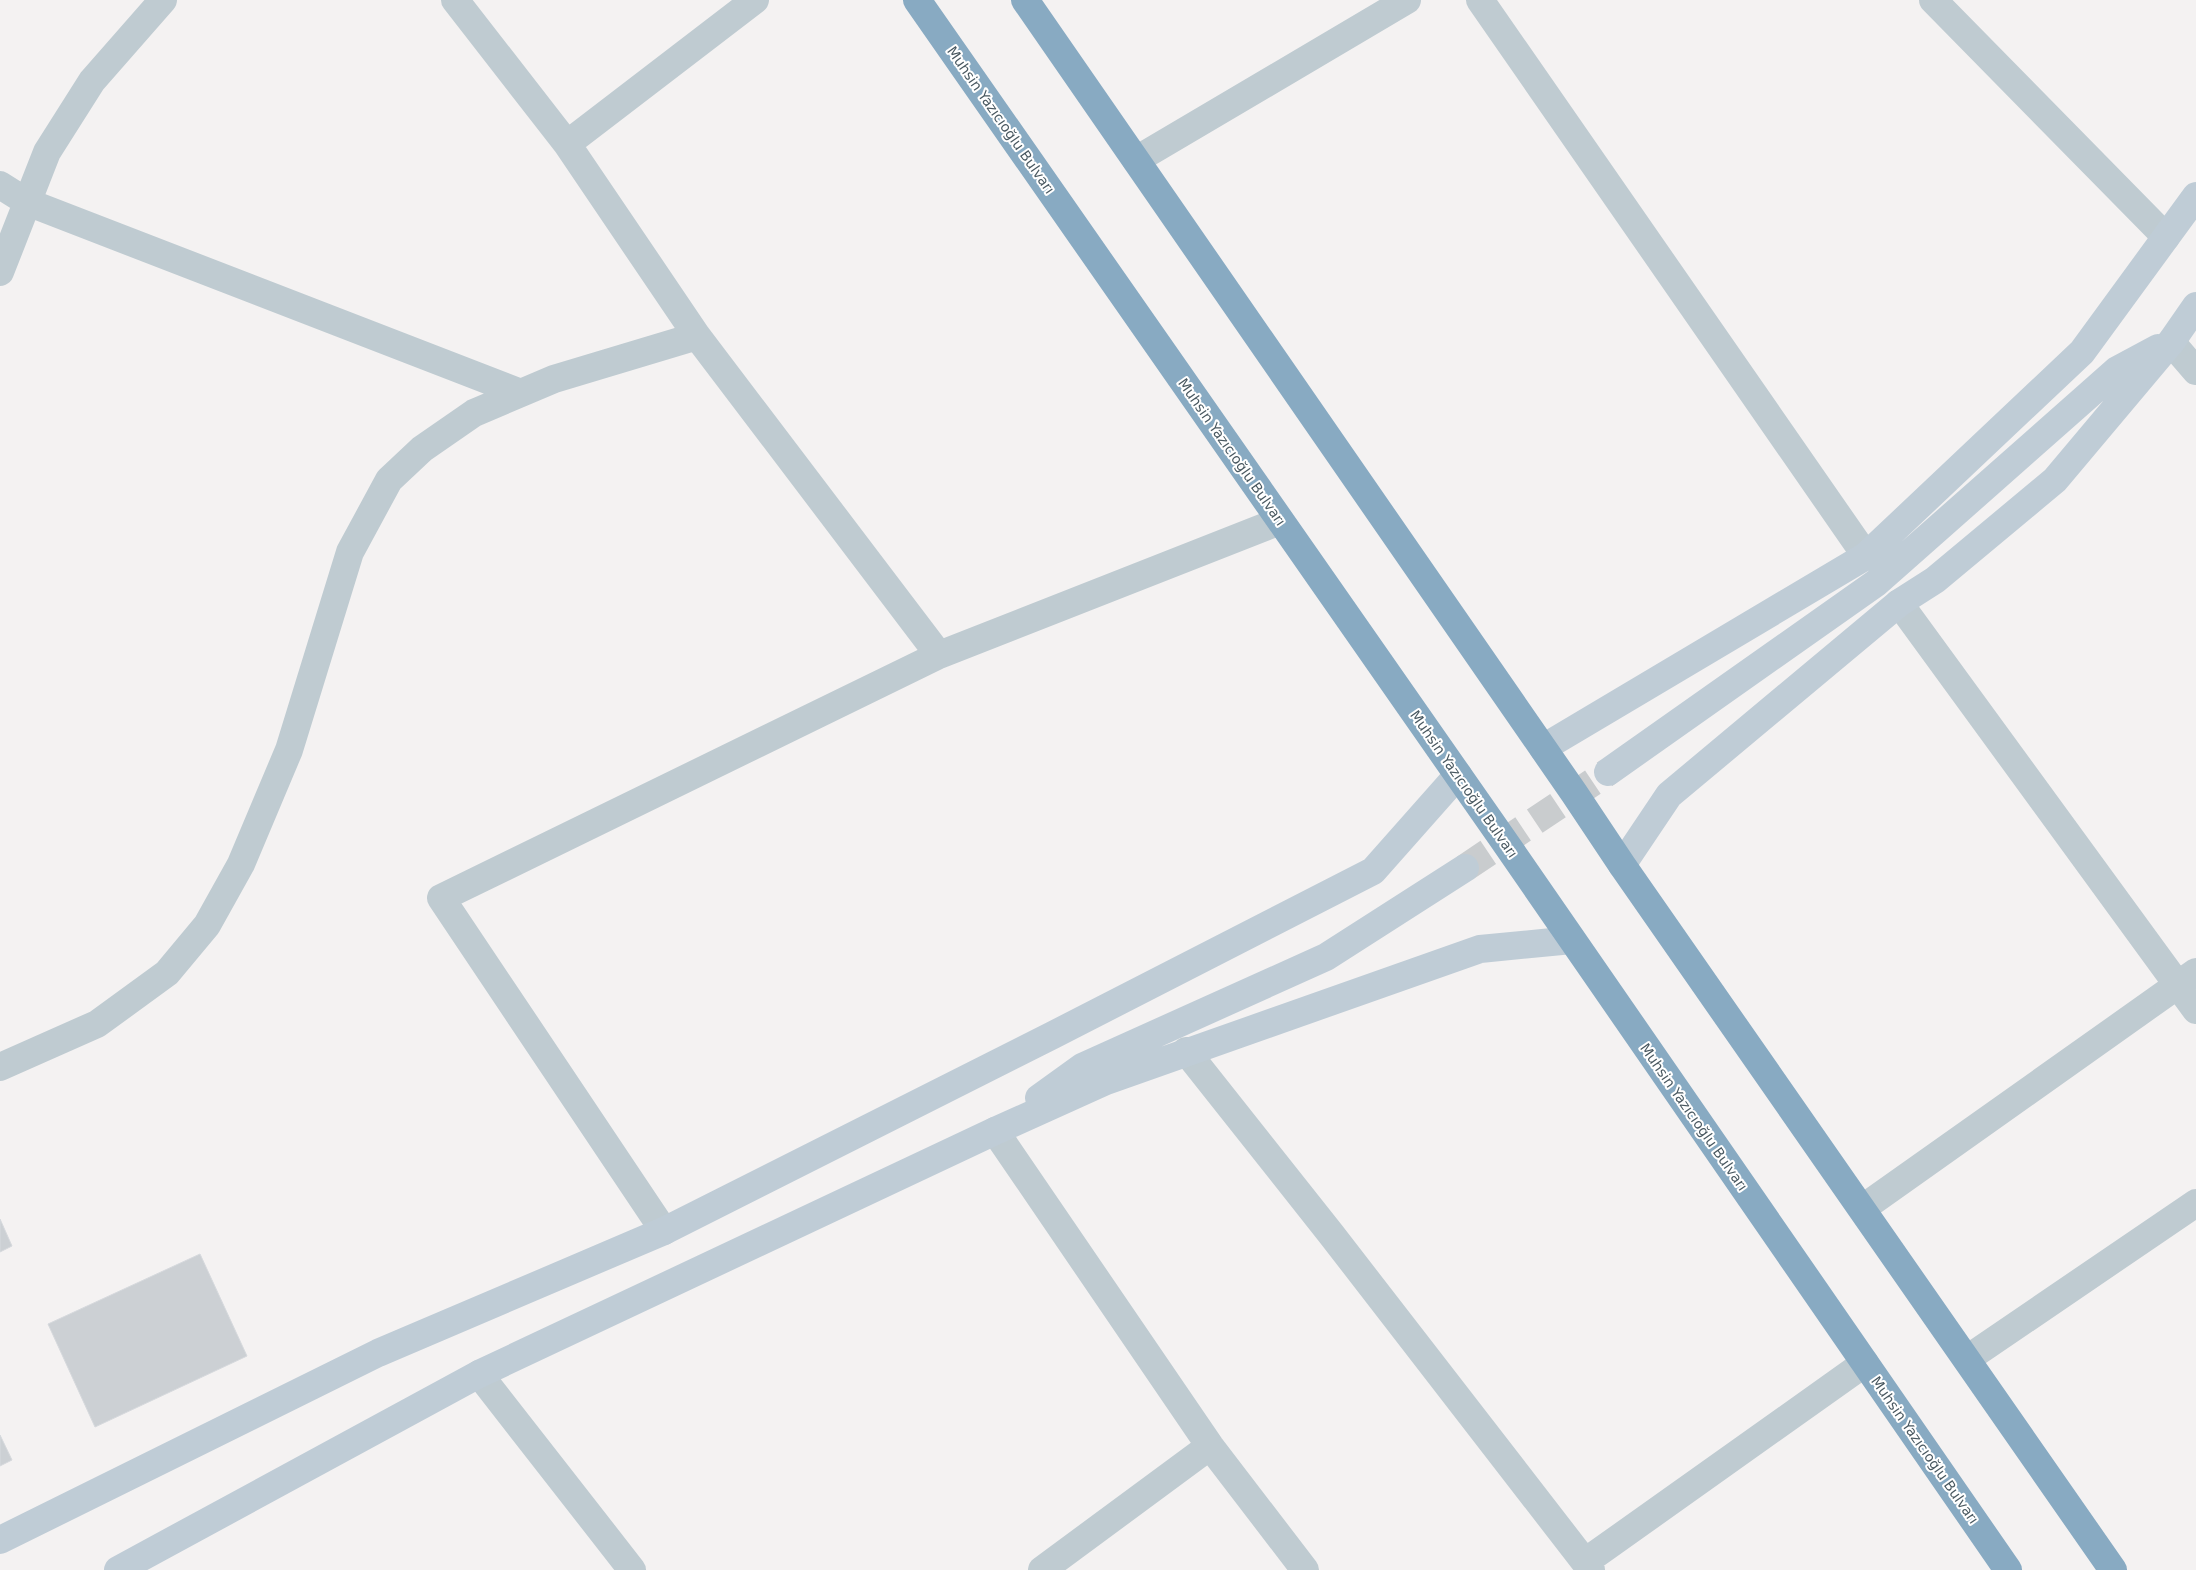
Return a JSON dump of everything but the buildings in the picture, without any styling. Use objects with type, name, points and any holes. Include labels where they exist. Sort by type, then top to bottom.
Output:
[{"type":"highway","name":"Muhsin Yazıcıoğlu Bulvarı","points":[[918,0],[1458,775],[2008,1570]]},
{"type":"highway","points":[[1025,0],[1622,865],[1863,1208],[2113,1570]]},
{"type":"main road","points":[[1543,748],[1866,556],[2082,352],[2196,196]]},
{"type":"main road","points":[[1622,865],[1669,795],[1900,604],[1935,580],[2055,480],[2171,342],[2196,306]]},
{"type":"main road","points":[[1608,772],[1876,583],[2117,370],[2171,342]]},
{"type":"main road","points":[[0,1540],[378,1354],[664,1232],[1054,1035],[1373,870],[1458,775]]},
{"type":"main road","points":[[995,1131],[1082,1067],[1326,957],[1465,868]]},
{"type":"main road","points":[[118,1570],[479,1374],[995,1131],[1106,1081],[1186,1051],[1480,949],[1572,940]]},
{"type":"street","points":[[0,272],[47,152],[92,81],[163,0]]},
{"type":"street","points":[[455,0],[567,144],[697,336],[939,655]]},
{"type":"street","points":[[567,144],[755,0]]},
{"type":"street","points":[[1136,160],[1407,0]]},
{"type":"street","points":[[1480,0],[1866,556]]},
{"type":"street","points":[[1932,0],[2166,237]]},
{"type":"street","points":[[0,185],[27,202],[521,393]]},
{"type":"street","points":[[0,1068],[97,1024],[166,972],[208,925],[241,864],[289,750],[350,552],[389,480],[422,449],[474,414],[554,379],[697,336]]},
{"type":"street","points":[[2171,342],[2196,371]]},
{"type":"street","points":[[664,1232],[441,898],[939,655],[1280,521]]},
{"type":"street","points":[[1900,604],[2187,979],[2196,1010]]},
{"type":"street","points":[[1863,1208],[2187,979]]},
{"type":"street","points":[[1186,1051],[1331,1234],[1588,1566],[1865,1363]]},
{"type":"street","points":[[995,1131],[1210,1446],[1305,1570]]},
{"type":"street","points":[[1967,1359],[2196,1203]]},
{"type":"street","points":[[479,1374],[632,1570]]},
{"type":"street","points":[[1042,1570],[1210,1446]]},
{"type":"tunnel","points":[[1465,868],[1608,772]]}]
